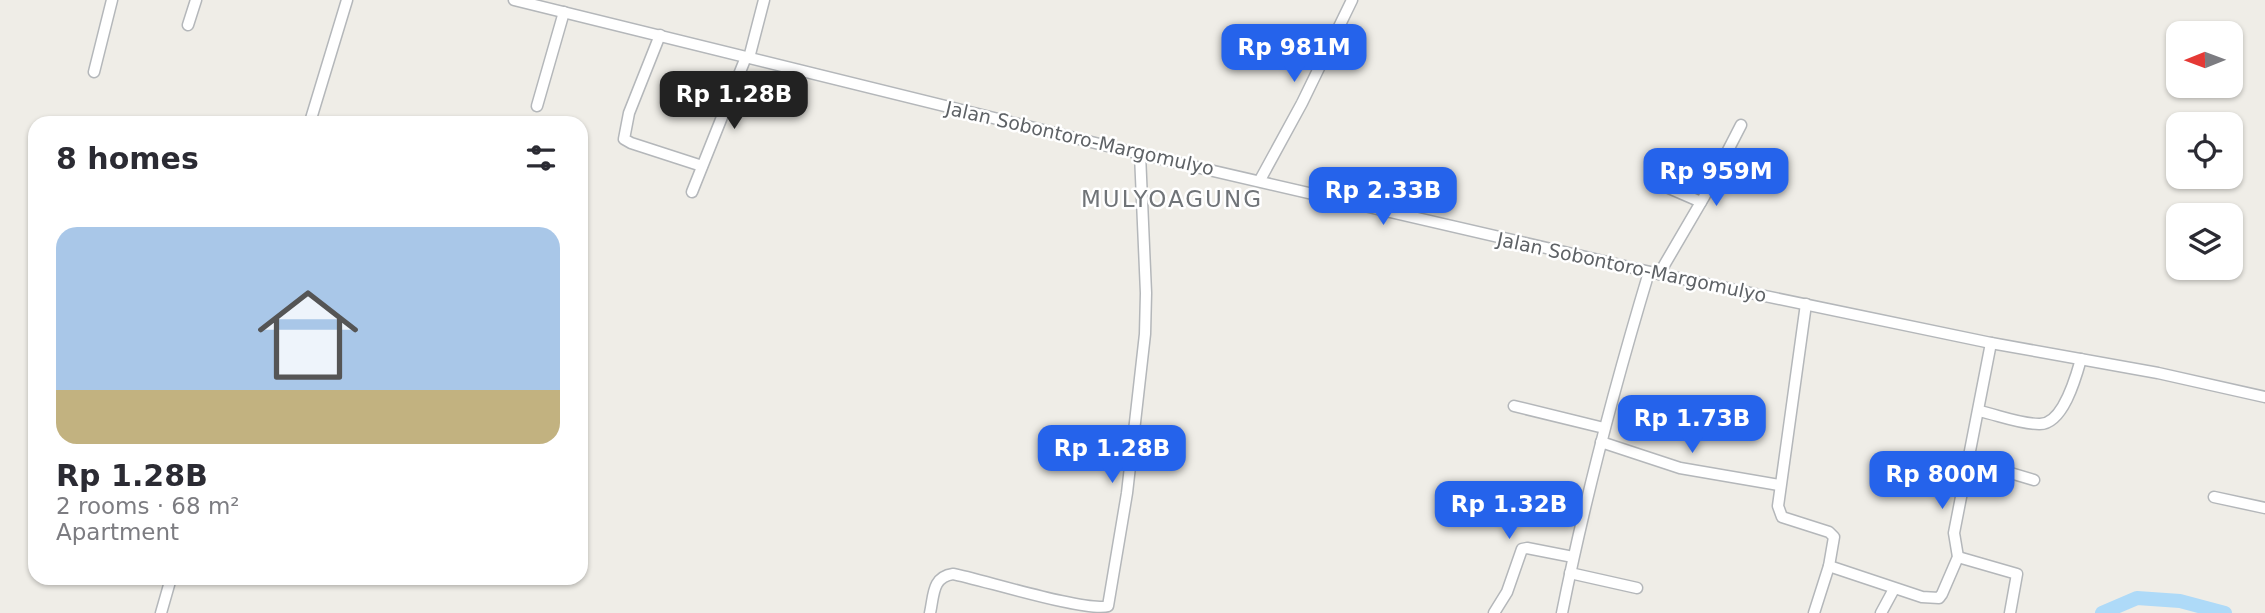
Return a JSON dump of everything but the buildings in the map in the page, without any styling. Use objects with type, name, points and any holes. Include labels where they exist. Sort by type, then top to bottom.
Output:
[{"type":"street","points":[[94,72],[112,0]]},
{"type":"street","points":[[188,25],[196,0]]},
{"type":"street","points":[[312,116],[347,0]]},
{"type":"street","name":"Jalan Sobontoro-Margomulyo","points":[[514,0],[1140,154],[1654,273],[1991,343],[2158,373],[2265,397]]},
{"type":"street","points":[[692,192],[748,58],[764,0]]},
{"type":"street","points":[[1260,180],[1302,103],[1352,0]]},
{"type":"street","points":[[537,106],[564,12]]},
{"type":"street","points":[[660,35],[629,113],[624,139],[702,166]]},
{"type":"street","points":[[1562,613],[1604,428],[1654,273],[1701,202],[1741,125]]},
{"type":"street","points":[[930,613],[938,582],[944,576],[953,574],[1012,596],[1049,605],[1096,613],[1108,606],[1127,493],[1145,334],[1146,293],[1140,154]]},
{"type":"street","points":[[1663,170],[1660,180],[1664,186],[1701,202]]},
{"type":"street","points":[[1806,304],[1778,506],[1782,517],[1832,534],[1829,566],[1814,613]]},
{"type":"street","points":[[1829,566],[1922,597],[1939,598],[1942,594],[1958,558],[1954,533],[1991,343]]},
{"type":"street","points":[[1979,411],[2038,424],[2049,422],[2060,411],[2073,387],[2081,359]]},
{"type":"street","points":[[1514,406],[1604,428]]},
{"type":"street","points":[[1601,442],[1680,468],[1779,485]]},
{"type":"street","points":[[1970,461],[2035,480]]},
{"type":"street","points":[[2214,496],[2265,508]]},
{"type":"street","points":[[1494,613],[1507,592],[1522,550],[1527,548],[1573,557]]},
{"type":"street","points":[[1958,558],[2017,573],[2010,613]]},
{"type":"street","points":[[1570,573],[1637,588]]},
{"type":"street","points":[[161,613],[169,585]]},
{"type":"street","points":[[1881,613],[1894,589]]},
{"type":"waterway","points":[[2102,613],[2137,598],[2180,601],[2225,613]]},
{"type":"district","name":"MULYOAGUNG","points":[[1172,199]]}]
